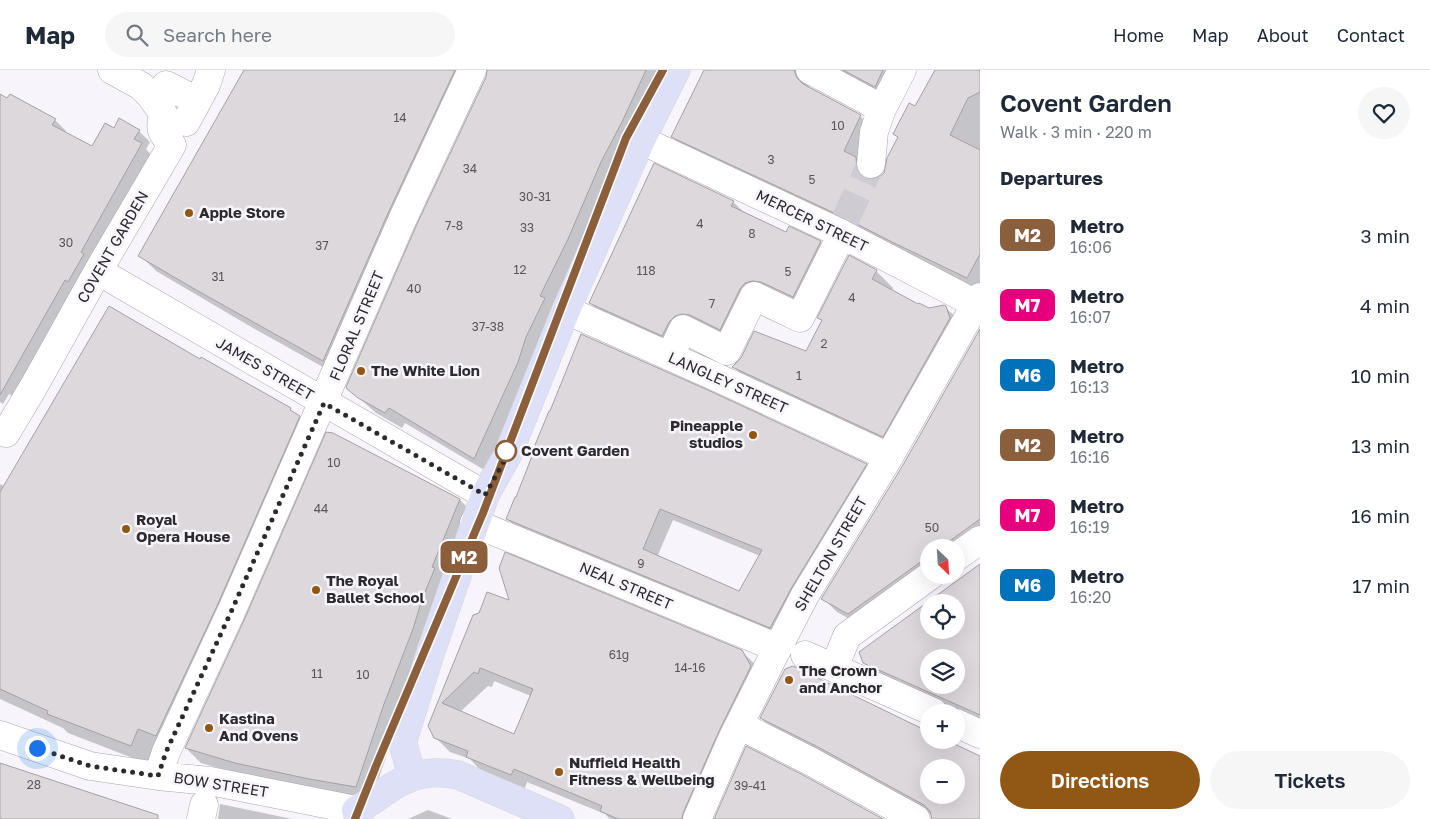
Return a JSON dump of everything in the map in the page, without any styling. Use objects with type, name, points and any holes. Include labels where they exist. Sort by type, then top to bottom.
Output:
[{"type":"main road","points":[[412,776],[405,751],[404,737],[474,523],[485,495],[508,454],[566,310],[641,140],[676,70]]},
{"type":"main road","points":[[357,815],[412,776],[443,772],[458,775],[560,819]]},
{"type":"street","name":"COVENT GARDEN","points":[[0,430],[6,433],[172,145],[161,129],[160,124],[163,113],[150,95],[137,84],[112,70]]},
{"type":"street","points":[[166,85],[191,111],[206,85],[211,70]]},
{"type":"street","name":"FLORAL STREET","points":[[158,776],[166,752],[324,403],[403,218],[472,70]]},
{"type":"street","points":[[810,70],[868,101],[881,111]]},
{"type":"street","points":[[871,164],[874,132],[881,111],[902,70]]},
{"type":"street","name":"MERCER STREET","points":[[641,140],[841,229],[979,302]]},
{"type":"street","points":[[716,377],[754,296],[800,318],[841,229]]},
{"type":"street","name":"JAMES STREET","points":[[98,271],[485,495]]},
{"type":"street","name":"SHELTON STREET","points":[[697,819],[739,725],[807,592],[979,302]]},
{"type":"street","name":"LANGLEY STREET","points":[[566,310],[889,456]]},
{"type":"street","points":[[670,356],[682,330],[727,351]]},
{"type":"street","name":"NEAL STREET","points":[[474,523],[778,648]]},
{"type":"street","points":[[965,551],[980,540]]},
{"type":"street","points":[[837,669],[838,658],[847,636],[920,583]]},
{"type":"street","points":[[805,655],[920,707]]},
{"type":"street","points":[[739,725],[810,761],[910,816]]},
{"type":"street","points":[[965,727],[980,734]]},
{"type":"street","name":"BOW STREET","points":[[0,735],[90,766],[210,781],[357,815]]},
{"type":"building","points":[[244,70],[455,70],[389,211],[323,361],[138,256]]},
{"type":"building","points":[[487,70],[646,70],[601,162],[568,239],[540,296],[545,298],[526,337],[518,362],[474,459],[389,408],[385,413],[358,398],[346,387],[417,224],[486,77]]},
{"type":"building","points":[[704,70],[794,70],[797,78],[803,84],[861,115],[844,151],[856,157],[857,171],[862,177],[870,180],[878,178],[884,173],[887,158],[898,137],[893,134],[909,103],[915,106],[935,70],[980,70],[980,92],[968,98],[950,135],[980,150],[980,254],[967,278],[845,218],[671,137]]},
{"type":"building","points":[[843,70],[883,70],[875,87]]},
{"type":"building","points":[[0,94],[7,98],[10,94],[56,119],[52,125],[92,146],[105,123],[114,128],[119,118],[140,130],[134,139],[142,143],[81,252],[84,254],[68,282],[65,280],[0,395]]},
{"type":"building","points":[[654,163],[734,201],[731,206],[786,232],[789,226],[821,241],[793,297],[761,282],[752,281],[745,283],[740,289],[720,330],[690,315],[682,314],[675,316],[669,322],[662,336],[589,303]]},
{"type":"building","points":[[849,255],[877,270],[872,279],[918,304],[929,308],[946,306],[950,318],[883,437],[732,367],[741,358],[754,331],[806,351],[822,320],[817,318]]},
{"type":"building","name":"Royal Opera House","points":[[109,306],[200,359],[201,357],[291,408],[290,410],[300,416],[217,606],[156,736],[138,729],[131,746],[47,714],[48,711],[0,689],[0,492]]},
{"type":"building","points":[[980,329],[980,519],[952,539],[920,539],[920,562],[848,614],[821,599],[903,465]]},
{"type":"building","points":[[581,334],[867,464],[792,587],[770,628],[506,519]],"holes":[[[660,509],[762,550],[739,591],[643,549]]]},
{"type":"building","points":[[326,432],[333,433],[460,499],[432,567],[435,568],[384,704],[356,787],[235,763],[185,748],[245,618]]},
{"type":"building","points":[[505,552],[742,650],[751,666],[719,731],[682,819],[618,819],[600,811],[602,806],[514,769],[511,775],[466,757],[468,751],[434,738],[428,726],[473,615],[479,613],[487,592],[509,600],[499,568]],"holes":[[[480,668],[533,689],[514,734],[442,703],[474,672],[478,674]]]},
{"type":"building","points":[[980,564],[980,715],[965,708],[965,704],[955,704],[933,694],[965,694],[965,649],[920,649],[920,688],[863,663],[859,652],[920,608],[920,639],[965,639],[965,594],[939,594],[952,584],[965,584],[965,575]]},
{"type":"building","points":[[793,666],[920,728],[920,749],[965,749],[980,756],[980,819],[932,819],[930,811],[922,804],[965,804],[965,759],[920,759],[920,803],[818,747],[760,718],[785,669]]},
{"type":"building","points":[[746,746],[803,775],[883,819],[714,819]]},
{"type":"building","points":[[0,763],[158,815],[158,819],[0,819]]},
{"type":"tunnel","points":[[845,220],[871,164]]},
{"type":"metro line","name":"M2","points":[[355,819],[483,513],[626,138],[663,70]]},
{"type":"place","name":"Apple Store","points":[[189,213]]},
{"type":"place","name":"The White Lion","points":[[361,371]]},
{"type":"place","name":"Pineapple studios","points":[[753,435]]},
{"type":"place","name":"Covent Garden","points":[[506,451]]},
{"type":"place","name":"Royal Opera House","points":[[126,529]]},
{"type":"place","name":"The Royal Ballet School","points":[[316,590]]},
{"type":"place","name":"The Crown and Anchor","points":[[789,680]]},
{"type":"place","name":"Kastina And Ovens","points":[[209,728]]},
{"type":"place","name":"Nuffield Health Fitness & Wellbeing","points":[[559,772]]},
{"type":"route","points":[[37,748],[90,766],[158,776],[166,752],[324,403],[485,495],[508,454],[506,451]]}]
